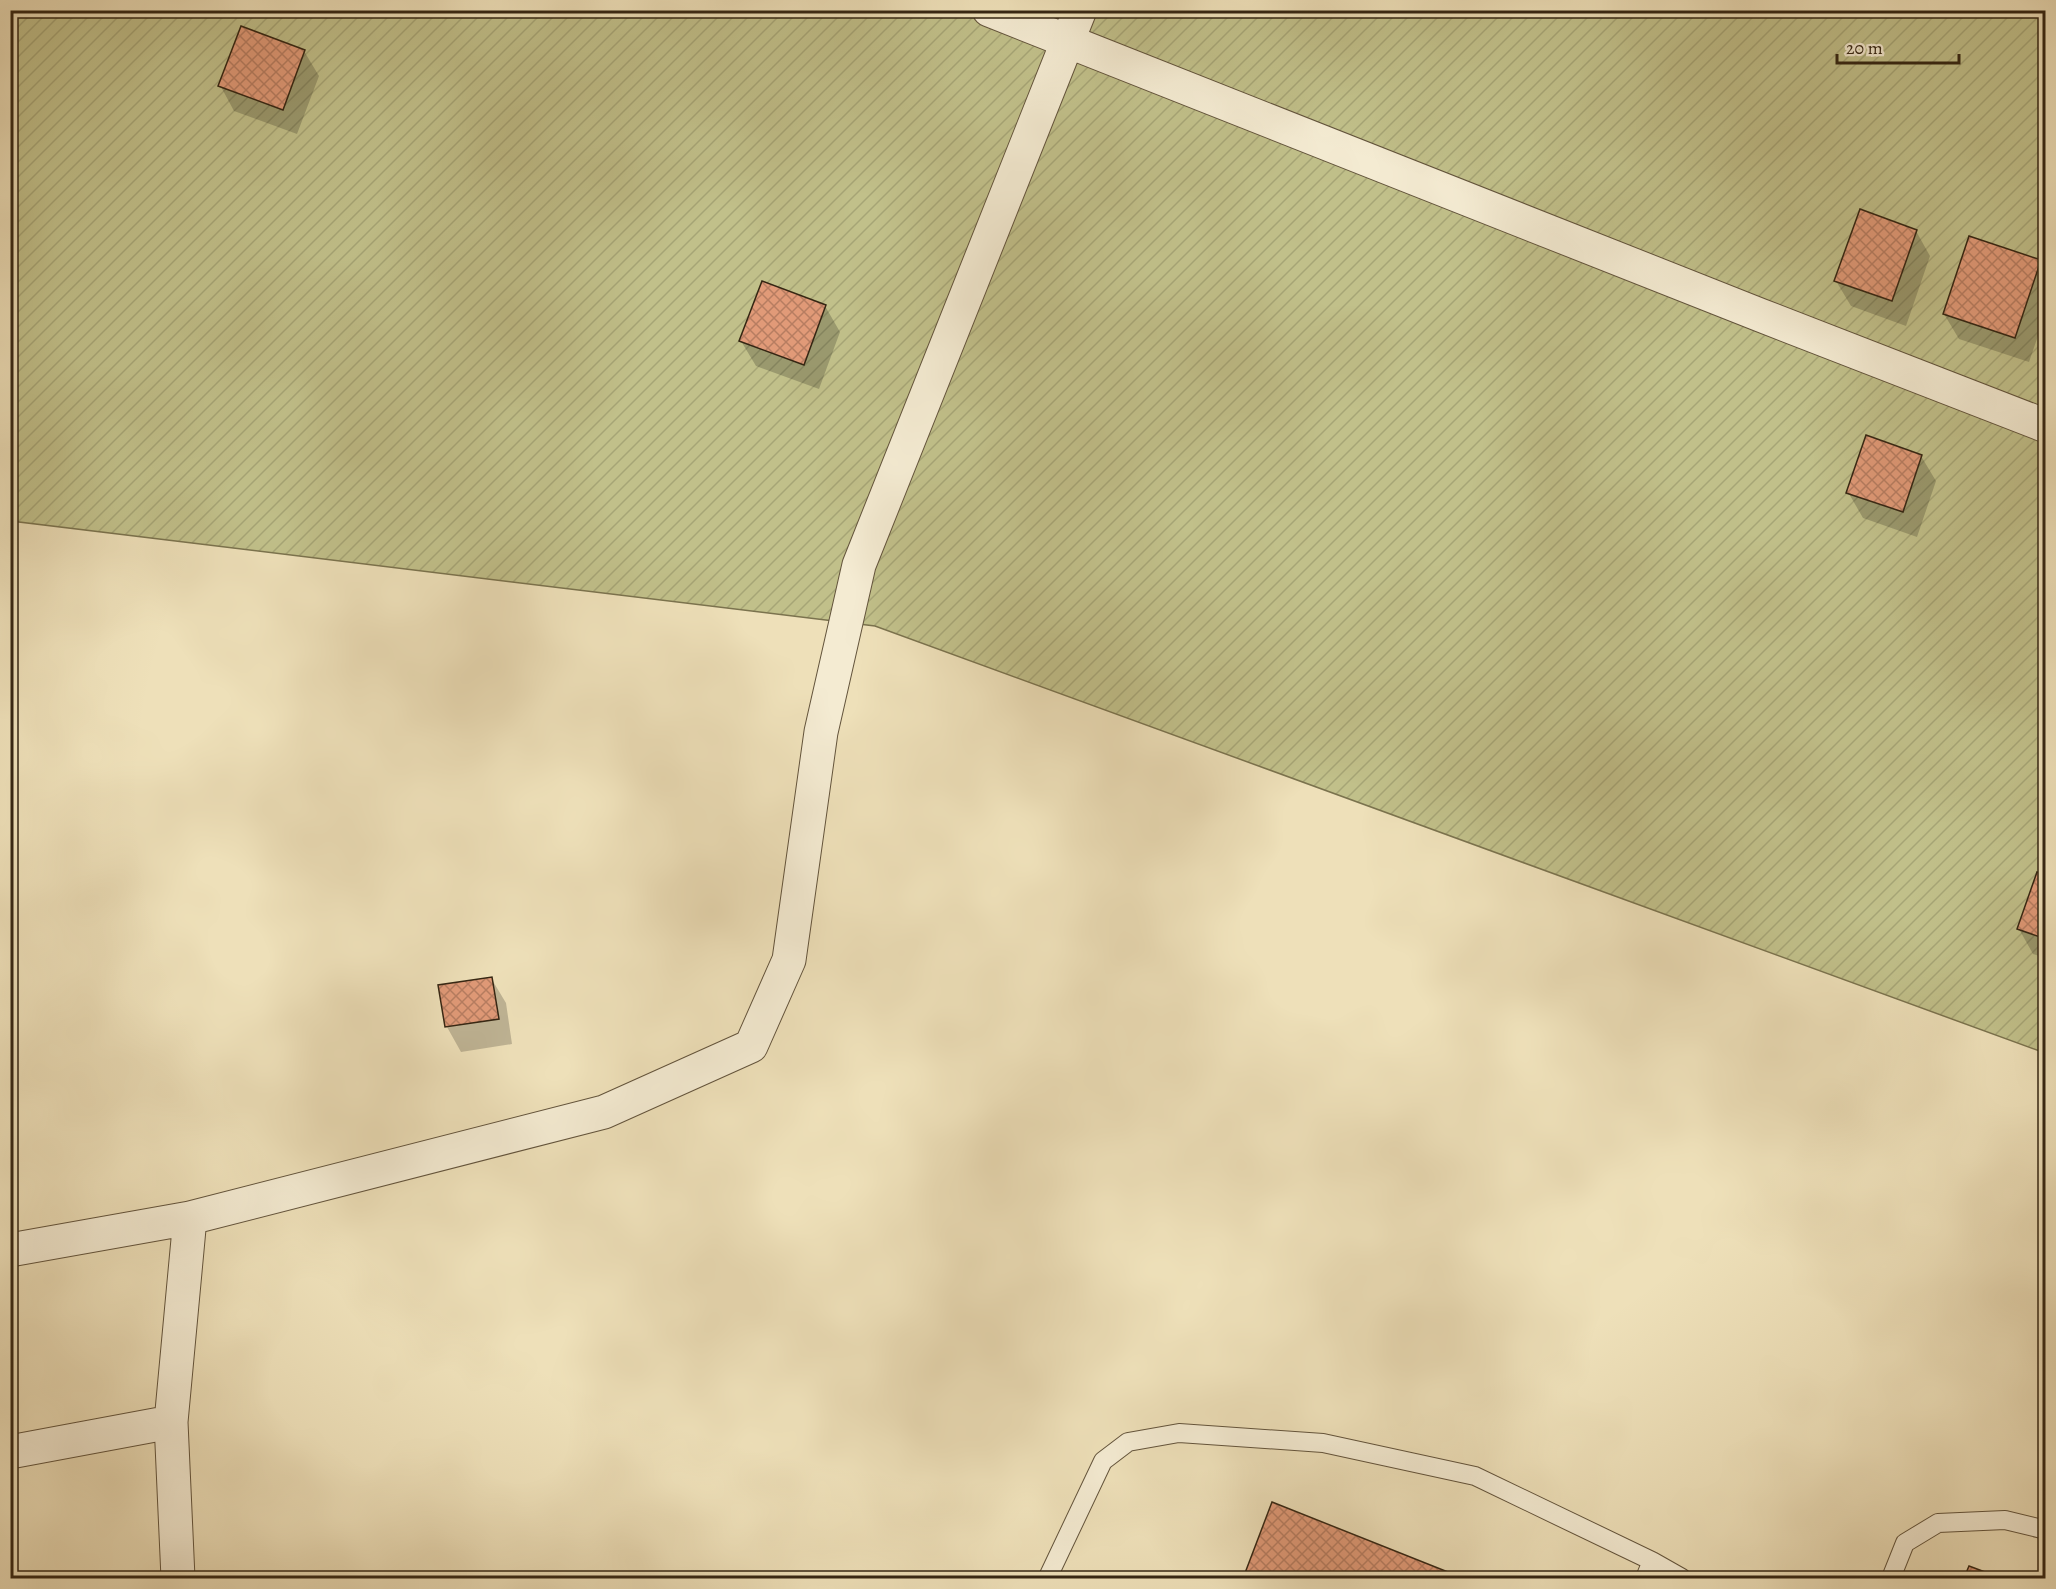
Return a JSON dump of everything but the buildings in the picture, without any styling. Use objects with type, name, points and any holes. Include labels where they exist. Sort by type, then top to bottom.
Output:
[{"type":"street","points":[[989,10],[2046,426]]},
{"type":"street","points":[[10,1250],[190,1218],[604,1112],[752,1046],[789,960],[820,732],[860,565],[1080,10]]},
{"type":"street","points":[[178,1578],[171,1422],[190,1218]]},
{"type":"street","points":[[10,1452],[171,1422]]},
{"type":"lane","points":[[1048,1578],[1103,1461],[1128,1442],[1179,1433],[1323,1443],[1475,1476],[1652,1561],[1682,1578]]},
{"type":"lane","points":[[1891,1578],[1905,1543],[1938,1523],[2006,1520],[2046,1530]]},
{"type":"lane","points":[[1646,1578],[1652,1561]]},
{"type":"shaded area","points":[[11,11],[2045,11],[2045,1053],[875,626],[11,521]]}]
